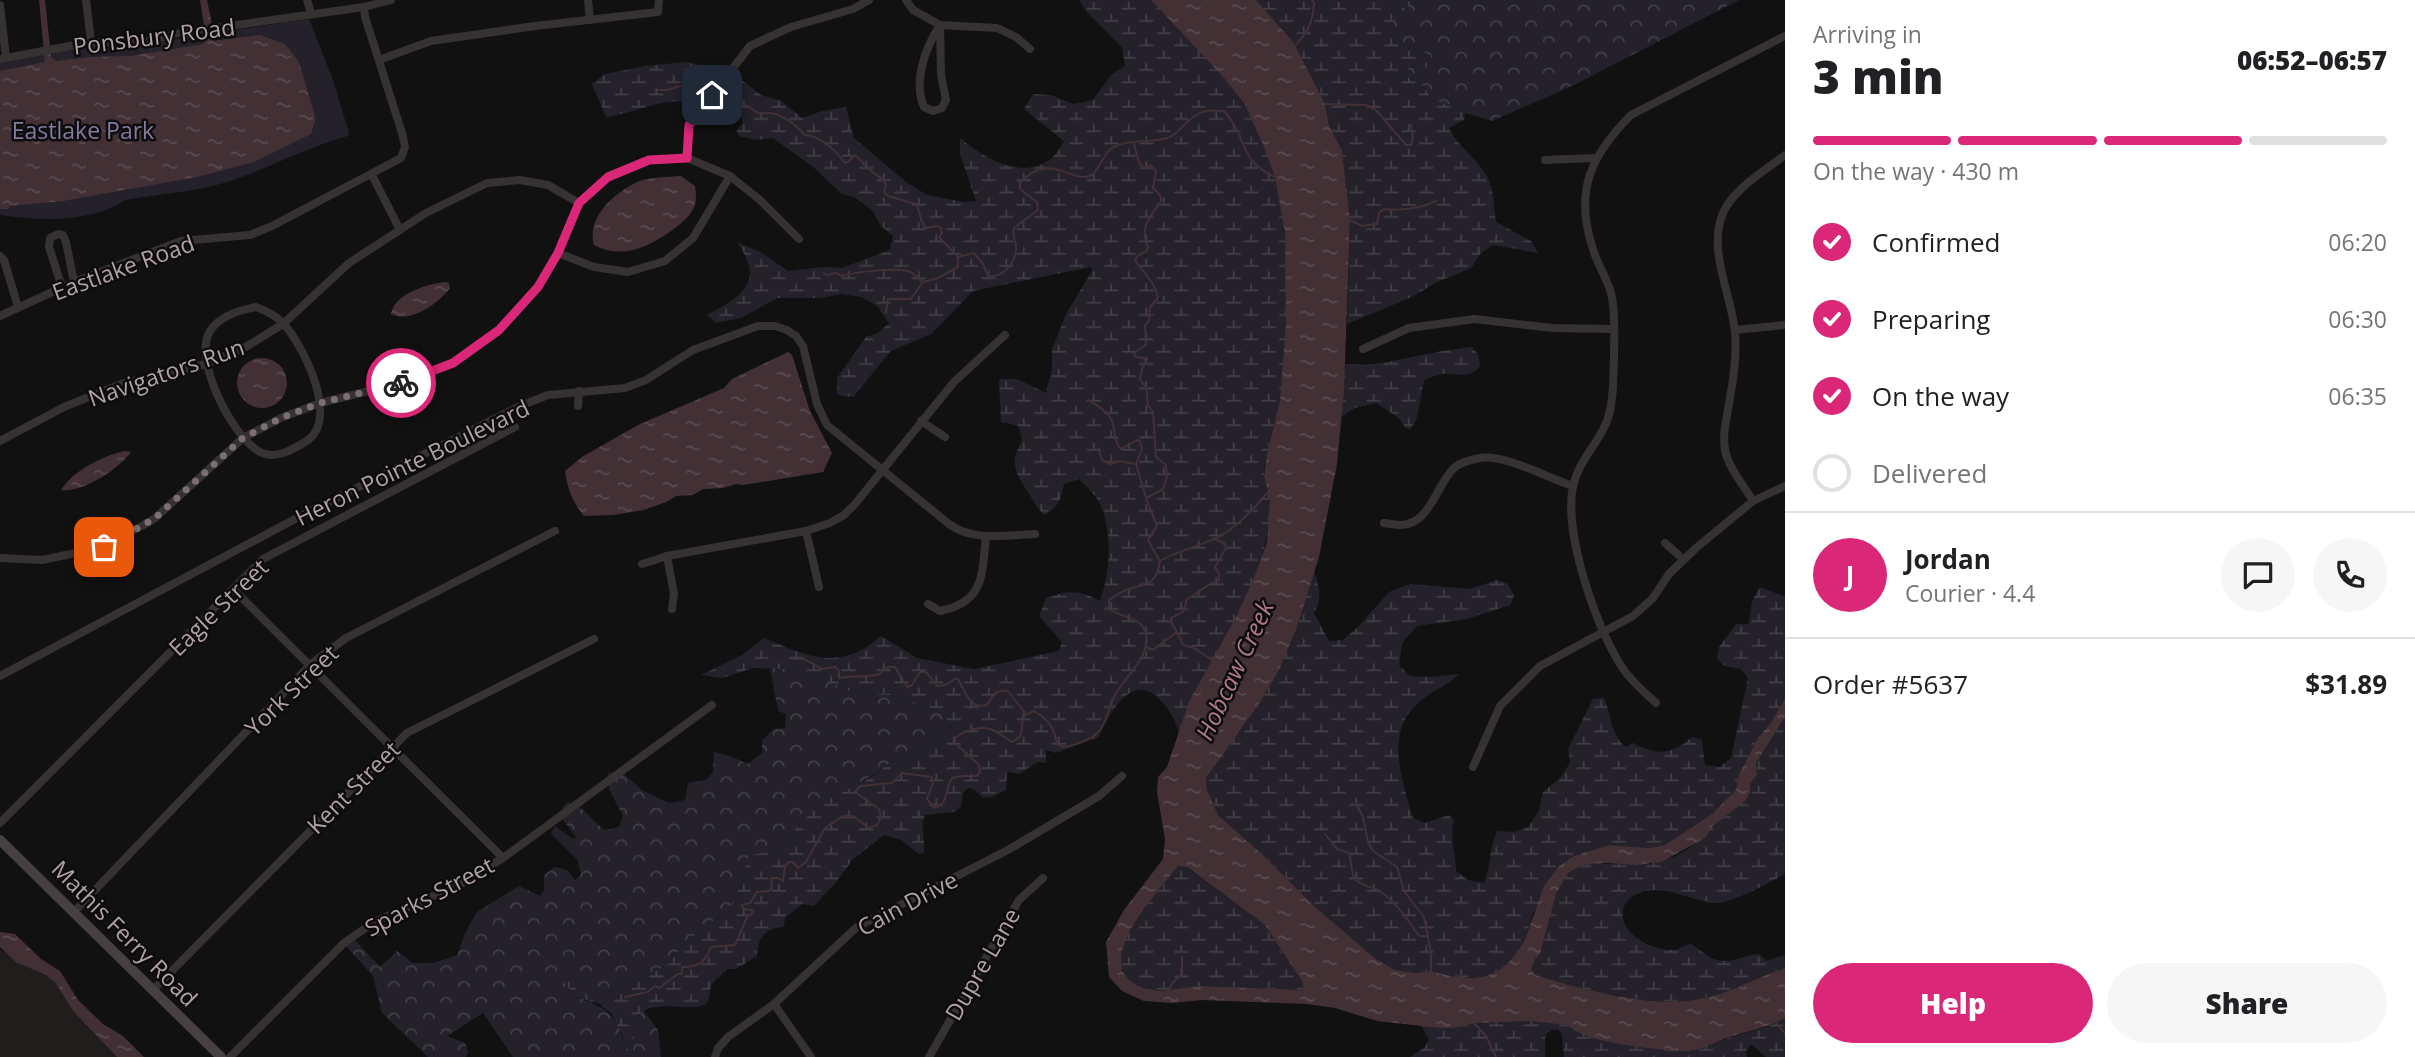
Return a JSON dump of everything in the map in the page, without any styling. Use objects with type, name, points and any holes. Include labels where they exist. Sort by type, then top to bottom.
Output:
[{"type":"main road","name":"Mathis Ferry Road","points":[[0,840],[221,1057]]},
{"type":"street","points":[[86,0],[91,42]]},
{"type":"street","points":[[307,0],[311,13]]},
{"type":"street","name":"Ponsbury Road","points":[[3,58],[91,42],[145,42],[179,33],[364,7],[391,0]]},
{"type":"street","points":[[588,0],[590,20]]},
{"type":"street","points":[[364,7],[379,60],[431,41],[658,12],[659,0]]},
{"type":"street","points":[[687,158],[689,125],[750,46],[791,27],[853,9],[869,0]]},
{"type":"street","points":[[906,0],[913,10],[940,25],[997,28],[1016,37],[1030,49]]},
{"type":"street","points":[[0,5],[3,58]]},
{"type":"street","points":[[940,25],[941,75],[946,100],[942,108],[933,111],[924,107],[920,97],[923,63],[929,42],[940,25]]},
{"type":"street","points":[[1656,703],[1625,671],[1593,610],[1575,540],[1571,510],[1573,486],[1585,456],[1597,441],[1608,419],[1613,376],[1610,292],[1586,226],[1588,181],[1595,159],[1615,131],[1631,115],[1785,36]]},
{"type":"street","name":"Eastlake Road","points":[[0,316],[74,282],[181,241],[254,233],[401,158],[405,147],[379,60]]},
{"type":"street","points":[[1753,501],[1725,453],[1723,430],[1735,362],[1735,330],[1718,253],[1718,228],[1724,211],[1737,193],[1785,155]]},
{"type":"street","points":[[0,558],[42,560],[104,547],[154,519],[243,438],[281,418],[320,403],[405,382],[453,363],[499,330],[538,287],[558,253],[579,203],[608,177],[649,160],[687,158],[730,176],[760,200],[799,239]]},
{"type":"street","points":[[1545,160],[1595,159]]},
{"type":"street","points":[[372,175],[400,230]]},
{"type":"street","points":[[558,253],[594,267],[628,272],[665,261],[693,238],[730,176]]},
{"type":"street","name":"Navigators Run","points":[[0,440],[64,407],[121,384],[205,364],[244,348],[283,324],[349,263],[426,213],[486,183],[520,180],[548,185],[579,203]]},
{"type":"street","points":[[62,287],[49,247],[50,238],[55,235],[62,235],[66,242],[74,282]]},
{"type":"street","points":[[0,256],[4,260],[18,307]]},
{"type":"street","points":[[256,307],[269,311],[283,324],[295,339],[315,379],[320,403],[320,422],[311,439],[291,450],[274,455],[260,452],[243,438],[223,407],[205,364],[204,349],[208,333],[217,322],[243,310],[256,307]]},
{"type":"street","points":[[1363,349],[1409,328],[1474,319],[1553,328],[1613,329]]},
{"type":"street","points":[[1735,330],[1785,325]]},
{"type":"street","name":"Heron Pointe Boulevard","points":[[0,676],[297,518],[520,406],[548,395],[625,388],[646,380],[693,350],[758,326],[775,326],[796,336],[803,346],[817,404],[827,425],[959,532],[986,536],[1035,534]]},
{"type":"street","points":[[642,564],[667,556],[806,531],[830,523],[855,504],[954,382],[1005,335]]},
{"type":"street","points":[[578,406],[579,391]]},
{"type":"street","points":[[921,421],[945,437]]},
{"type":"street","name":"Eagle Street","points":[[0,823],[263,559],[515,427]]},
{"type":"street","points":[[1384,523],[1403,525],[1421,517],[1455,467],[1482,457],[1499,459],[1573,486]]},
{"type":"street","points":[[1473,766],[1500,706],[1540,666],[1633,616],[1653,598],[1683,559],[1753,501],[1785,486]]},
{"type":"street","name":"York Street","points":[[74,912],[311,664],[346,638],[555,531]]},
{"type":"street","points":[[806,531],[818,587]]},
{"type":"street","points":[[928,604],[940,611],[963,604],[970,598],[980,585],[986,536]]},
{"type":"street","points":[[1665,543],[1683,559]]},
{"type":"street","points":[[667,556],[674,594],[673,609]]},
{"type":"street","points":[[233,589],[503,858]]},
{"type":"street","name":"Kent Street","points":[[153,990],[407,733],[594,639]]},
{"type":"street","name":"Sparks Street","points":[[230,1057],[344,943],[374,922],[459,885],[503,858],[712,705]]},
{"type":"street","name":"Cain Drive","points":[[715,1057],[718,1048],[728,1037],[774,1004],[857,927],[1008,850],[1099,796],[1122,776]]},
{"type":"street","name":"Dupre Lane","points":[[929,1057],[1022,895],[1043,878]]},
{"type":"street","points":[[774,1004],[811,1057]]},
{"type":"shaded area","points":[[0,950],[49,969],[68,992],[74,1012],[117,1057],[0,1057]]},
{"type":"green space","points":[[1079,0],[1151,0],[1211,62],[1233,89],[1260,135],[1273,170],[1286,246],[1287,325],[1280,398],[1264,468],[1270,502],[1268,528],[1261,561],[1250,590],[1197,690],[1179,732],[1171,714],[1160,700],[1150,692],[1131,692],[1115,707],[1099,737],[1056,753],[1046,750],[1046,763],[1038,762],[1019,774],[1007,773],[1006,790],[992,797],[983,798],[974,789],[968,788],[963,793],[961,807],[954,812],[925,815],[924,852],[919,854],[901,840],[884,835],[852,860],[814,906],[802,904],[785,918],[784,927],[767,932],[761,939],[757,956],[736,969],[727,969],[713,983],[708,1001],[704,1005],[655,1007],[640,1014],[634,1030],[632,1057],[628,1057],[622,1034],[612,1014],[600,1004],[577,997],[564,982],[573,979],[608,992],[645,978],[669,963],[683,945],[730,907],[744,878],[746,861],[750,855],[783,849],[798,825],[824,801],[865,781],[890,763],[915,754],[939,739],[944,730],[952,728],[938,711],[919,703],[891,695],[858,694],[796,669],[753,668],[723,678],[701,675],[742,655],[764,638],[796,651],[824,658],[852,654],[881,636],[917,658],[974,669],[1059,651],[1062,642],[1039,616],[1046,598],[1074,592],[1100,601],[1108,565],[1107,527],[1096,497],[1079,479],[1064,484],[1058,503],[1044,515],[1023,485],[1015,467],[1016,455],[1022,441],[1019,426],[1001,422],[999,379],[1017,379],[1046,393],[1052,368],[1052,349],[1066,314],[1092,271],[1091,267],[973,291],[931,334],[891,351],[853,397],[837,395],[837,378],[866,337],[878,333],[889,323],[877,306],[862,297],[841,294],[821,298],[777,298],[741,318],[716,323],[707,315],[740,294],[750,277],[745,256],[737,242],[762,253],[788,271],[822,267],[842,268],[890,250],[893,236],[881,226],[872,210],[854,197],[842,194],[812,166],[773,138],[756,140],[739,136],[736,131],[743,123],[738,111],[715,100],[734,74],[761,95],[781,101],[802,118],[846,107],[854,138],[906,182],[927,195],[963,202],[976,201],[960,154],[960,138],[1000,163],[1029,168],[1042,164],[1054,156],[1064,141],[1024,109],[1033,94],[1051,95],[1073,104],[1093,100],[1111,75],[1125,66],[1122,48],[1086,11]]},
{"type":"green space","points":[[1256,0],[1417,0],[1405,8],[1391,26],[1396,39],[1431,56],[1432,63],[1424,69],[1409,67],[1406,71],[1408,77],[1423,86],[1433,101],[1461,107],[1465,113],[1464,120],[1449,128],[1490,183],[1496,222],[1531,241],[1538,253],[1493,245],[1481,253],[1471,268],[1435,283],[1412,297],[1347,324],[1350,220],[1342,150],[1329,126],[1325,104]]},
{"type":"green space","points":[[1417,0],[1739,0],[1572,86],[1492,121],[1465,113],[1461,107],[1433,101],[1423,86],[1408,77],[1406,71],[1409,67],[1417,67],[1431,56],[1396,39],[1390,26],[1405,8]]},
{"type":"green space","name":"Eastlake Park","points":[[309,19],[333,80],[348,136],[227,182],[189,191],[125,200],[97,213],[48,219],[0,215],[0,62],[100,44],[142,46]]},
{"type":"green space","points":[[687,62],[725,72],[700,104],[663,103],[606,117],[592,84],[605,74],[645,66]]},
{"type":"green space","points":[[1472,347],[1478,354],[1480,366],[1476,371],[1467,375],[1441,374],[1424,380],[1417,418],[1410,430],[1399,418],[1376,403],[1355,408],[1341,417],[1345,364],[1381,363]]},
{"type":"green space","points":[[1314,571],[1319,597],[1314,613],[1329,641],[1343,640],[1389,592],[1410,584],[1470,589],[1497,580],[1508,584],[1514,596],[1510,605],[1467,619],[1417,626],[1402,643],[1399,665],[1410,676],[1459,674],[1424,698],[1408,714],[1399,741],[1399,757],[1413,818],[1425,823],[1449,815],[1454,820],[1452,839],[1456,871],[1468,880],[1484,883],[1497,831],[1515,832],[1529,826],[1539,810],[1543,792],[1560,778],[1570,763],[1568,749],[1593,699],[1604,698],[1614,731],[1626,747],[1633,743],[1649,750],[1663,752],[1677,748],[1692,737],[1702,740],[1705,765],[1720,767],[1731,758],[1748,678],[1741,669],[1725,666],[1717,659],[1719,647],[1736,624],[1749,624],[1752,601],[1760,587],[1785,595],[1785,698],[1758,738],[1739,774],[1736,790],[1712,814],[1665,845],[1649,848],[1609,845],[1574,856],[1533,913],[1524,942],[1509,962],[1498,971],[1473,978],[1431,971],[1417,973],[1395,970],[1376,959],[1315,907],[1218,815],[1207,790],[1206,778],[1261,701],[1279,670],[1296,630]]},
{"type":"green space","points":[[770,668],[796,669],[858,694],[891,695],[919,703],[938,711],[952,728],[944,730],[939,739],[915,754],[890,763],[798,825],[783,849],[750,855],[746,861],[744,878],[730,907],[683,945],[669,963],[645,978],[608,992],[573,979],[577,997],[600,1007],[613,1018],[628,1057],[513,1057],[483,1013],[447,1036],[465,1043],[468,1052],[466,1057],[428,1057],[382,1013],[373,976],[346,946],[354,939],[380,967],[397,951],[413,963],[434,963],[457,955],[477,912],[519,886],[540,896],[544,890],[544,875],[555,867],[567,870],[575,880],[581,874],[577,859],[551,834],[555,826],[573,839],[577,838],[563,820],[563,806],[568,802],[580,807],[604,830],[619,827],[623,816],[609,789],[608,773],[624,774],[642,790],[669,803],[685,800],[688,783],[706,780],[713,772],[714,752],[748,764],[762,753],[762,741],[773,729],[785,728],[786,714],[778,711]]},
{"type":"green space","points":[[1785,717],[1785,874],[1731,900],[1716,903],[1664,891],[1643,892],[1628,900],[1623,909],[1623,919],[1637,938],[1652,946],[1675,950],[1690,944],[1713,959],[1722,961],[1759,954],[1766,961],[1785,955],[1785,968],[1721,993],[1680,1001],[1616,996],[1535,975],[1531,969],[1540,954],[1556,894],[1568,873],[1592,864],[1650,864],[1676,856],[1688,849],[1745,800],[1750,793],[1750,784],[1757,775],[1756,763]]},
{"type":"green space","points":[[1178,866],[1186,867],[1265,925],[1303,983],[1304,990],[1201,986],[1159,991],[1143,988],[1130,981],[1122,971],[1121,953],[1130,930]]},
{"type":"green space","points":[[643,1010],[658,1030],[661,1057],[632,1057],[633,1027]]},
{"type":"green space","points":[[1785,1018],[1785,1057],[1766,1057],[1751,1044],[1746,1051],[1747,1057],[1564,1057],[1562,1035],[1559,1030],[1553,1030],[1546,1034],[1545,1057],[1410,1057],[1425,1047],[1429,1039],[1421,1025],[1453,1028],[1474,1023],[1558,1023],[1690,1051],[1766,1027]]},
{"type":"water","name":"Eastlake Park","points":[[39,0],[45,0],[51,57],[56,61],[131,56],[203,44],[206,39],[200,0],[207,0],[213,41],[260,35],[285,44],[299,62],[314,113],[315,121],[311,134],[254,162],[197,177],[63,201],[0,209],[0,71],[45,62]]},
{"type":"water","name":"Hobcaw Creek","points":[[1151,0],[1256,0],[1293,42],[1325,104],[1329,126],[1342,150],[1350,220],[1344,389],[1337,464],[1319,557],[1296,630],[1279,670],[1261,701],[1206,778],[1207,790],[1218,815],[1315,907],[1376,959],[1395,970],[1417,973],[1431,971],[1473,978],[1486,976],[1509,962],[1524,942],[1544,886],[1559,866],[1574,856],[1609,845],[1649,848],[1665,845],[1712,814],[1736,790],[1739,774],[1758,738],[1785,698],[1785,717],[1756,763],[1757,775],[1750,784],[1750,793],[1745,801],[1713,826],[1705,838],[1661,862],[1635,865],[1592,864],[1568,873],[1556,894],[1540,954],[1531,969],[1535,975],[1617,996],[1680,1001],[1721,993],[1785,968],[1785,1018],[1698,1049],[1677,1051],[1606,1041],[1589,1037],[1568,1025],[1530,1021],[1475,1023],[1441,1028],[1377,1021],[1335,1008],[1307,1004],[1144,1001],[1122,991],[1109,977],[1106,942],[1124,910],[1163,859],[1165,839],[1157,792],[1158,777],[1167,767],[1189,702],[1237,615],[1267,542],[1270,500],[1264,476],[1280,400],[1286,325],[1285,233],[1275,177],[1263,144],[1245,105],[1225,79]],"holes":[[[1178,866],[1187,867],[1265,925],[1303,983],[1304,990],[1201,986],[1159,991],[1143,988],[1130,981],[1122,971],[1121,953],[1130,930]]]},
{"type":"water","points":[[681,176],[695,186],[696,199],[690,214],[677,226],[662,237],[634,250],[614,251],[594,245],[594,225],[598,216],[619,193],[642,180]]},
{"type":"water","points":[[449,283],[450,288],[424,310],[407,316],[391,314],[398,301],[412,291]]},
{"type":"water","points":[[788,352],[792,355],[810,411],[832,453],[823,472],[703,489],[693,495],[676,496],[644,510],[584,516],[571,495],[565,471],[582,457],[638,425],[724,388],[732,379]]},
{"type":"water","points":[[262,358],[280,365],[287,383],[280,401],[262,408],[244,401],[237,383],[244,365]]},
{"type":"water","points":[[124,451],[131,452],[118,466],[99,478],[79,488],[61,490],[73,476],[89,465]]},
{"type":"water","points":[[0,932],[15,934],[41,959],[60,971],[78,1000],[103,1024],[123,1036],[144,1057],[117,1057],[74,1012],[55,982],[46,975],[16,962],[0,947]]},
{"type":"waterway","points":[[1295,46],[1311,21],[1314,3],[1312,0]]},
{"type":"waterway","points":[[658,90],[693,82],[713,86]]},
{"type":"waterway","points":[[721,91],[760,114],[773,113],[785,118],[805,135],[827,144],[845,163],[855,155],[882,179],[886,184],[884,192],[888,196],[916,204],[926,228],[941,228],[939,237],[958,257],[974,253],[988,276],[999,274],[1012,263],[1016,252],[1014,228],[1038,210],[1037,202],[1020,189],[1020,183],[1031,173],[1052,168],[1086,177],[1096,171],[1112,148],[1126,143],[1170,137],[1201,113],[1224,111],[1254,163],[1275,177]]},
{"type":"waterway","points":[[1325,104],[1366,105],[1376,110],[1406,145],[1411,145],[1413,137],[1411,124]]},
{"type":"waterway","points":[[1134,144],[1139,163],[1145,168],[1150,165],[1156,171],[1153,188],[1160,195],[1161,201],[1145,228],[1147,251],[1135,260],[1152,283],[1158,298],[1150,307],[1149,321],[1145,325],[1146,345],[1134,353],[1135,357],[1144,358],[1146,363],[1142,368],[1140,380],[1146,387],[1148,405],[1153,412],[1156,457],[1166,465],[1167,477],[1163,489],[1146,498],[1157,526],[1148,540],[1159,560]]},
{"type":"waterway","points":[[1350,220],[1362,226],[1377,224],[1379,213],[1384,209],[1411,208],[1436,201]]},
{"type":"waterway","points":[[824,273],[842,276],[896,270],[912,273],[923,282],[938,278],[958,267],[958,258]]},
{"type":"waterway","points":[[886,313],[888,299],[911,299],[922,283]]},
{"type":"waterway","points":[[1089,400],[1110,417],[1121,449],[1140,441],[1142,449],[1136,464],[1146,497]]},
{"type":"waterway","points":[[1098,448],[1102,460],[1110,464],[1119,461],[1135,464]]},
{"type":"waterway","points":[[625,997],[647,992],[655,986],[659,988],[682,974],[682,967],[701,963],[711,947],[735,945],[748,915],[752,914],[753,910],[743,909],[742,905],[750,903],[757,892],[769,891],[772,888],[771,878],[783,881],[785,866],[789,862],[793,862],[798,868],[806,862],[825,828],[843,816],[853,816],[869,828],[877,825],[881,817],[879,809],[855,792],[860,786],[892,783],[902,773],[932,777],[933,783],[927,799],[934,808],[944,800],[952,778],[977,776],[980,772],[979,765],[955,743],[955,738],[964,733],[979,728],[989,729],[1013,742],[1021,735],[1023,716],[1034,711],[1050,724],[1057,744],[1063,747],[1095,735],[1104,723],[1116,693],[1142,656],[1146,640],[1143,626],[1109,609],[1109,600],[1152,580],[1156,576],[1160,561],[1225,533],[1243,519],[1268,492]]},
{"type":"waterway","points":[[1146,647],[1153,650],[1177,632],[1171,618],[1183,612],[1187,599],[1219,580],[1215,567],[1226,548],[1225,544],[1215,539]]},
{"type":"waterway","name":"Hobcaw Creek","points":[[1178,633],[1183,645],[1194,648],[1212,660]]},
{"type":"waterway","points":[[794,659],[804,659],[822,669],[835,667],[839,671],[839,678],[876,675],[895,667],[907,687],[912,685],[920,672],[926,672],[937,686],[957,678],[975,704],[987,705],[997,692],[1008,691],[1025,713]]},
{"type":"waterway","points":[[1356,804],[1363,817],[1368,842],[1373,851],[1397,867],[1404,891],[1424,917],[1431,952],[1431,971]]},
{"type":"waterway","points":[[1325,834],[1337,849],[1349,853],[1356,880],[1387,896],[1419,936],[1426,936]]},
{"type":"waterway","points":[[1168,990],[1182,975],[1182,957]]},
{"type":"waterway","points":[[1474,1023],[1486,1036],[1496,1057]]},
{"type":"waterway","points":[[1776,1023],[1785,1033]]},
{"type":"way so far","points":[[104,547],[154,519],[243,438],[281,418],[320,403],[401,383]]},
{"type":"route","points":[[401,383],[453,363],[499,330],[538,287],[558,253],[579,203],[608,177],[649,160],[687,158],[689,125],[712,95]]}]
